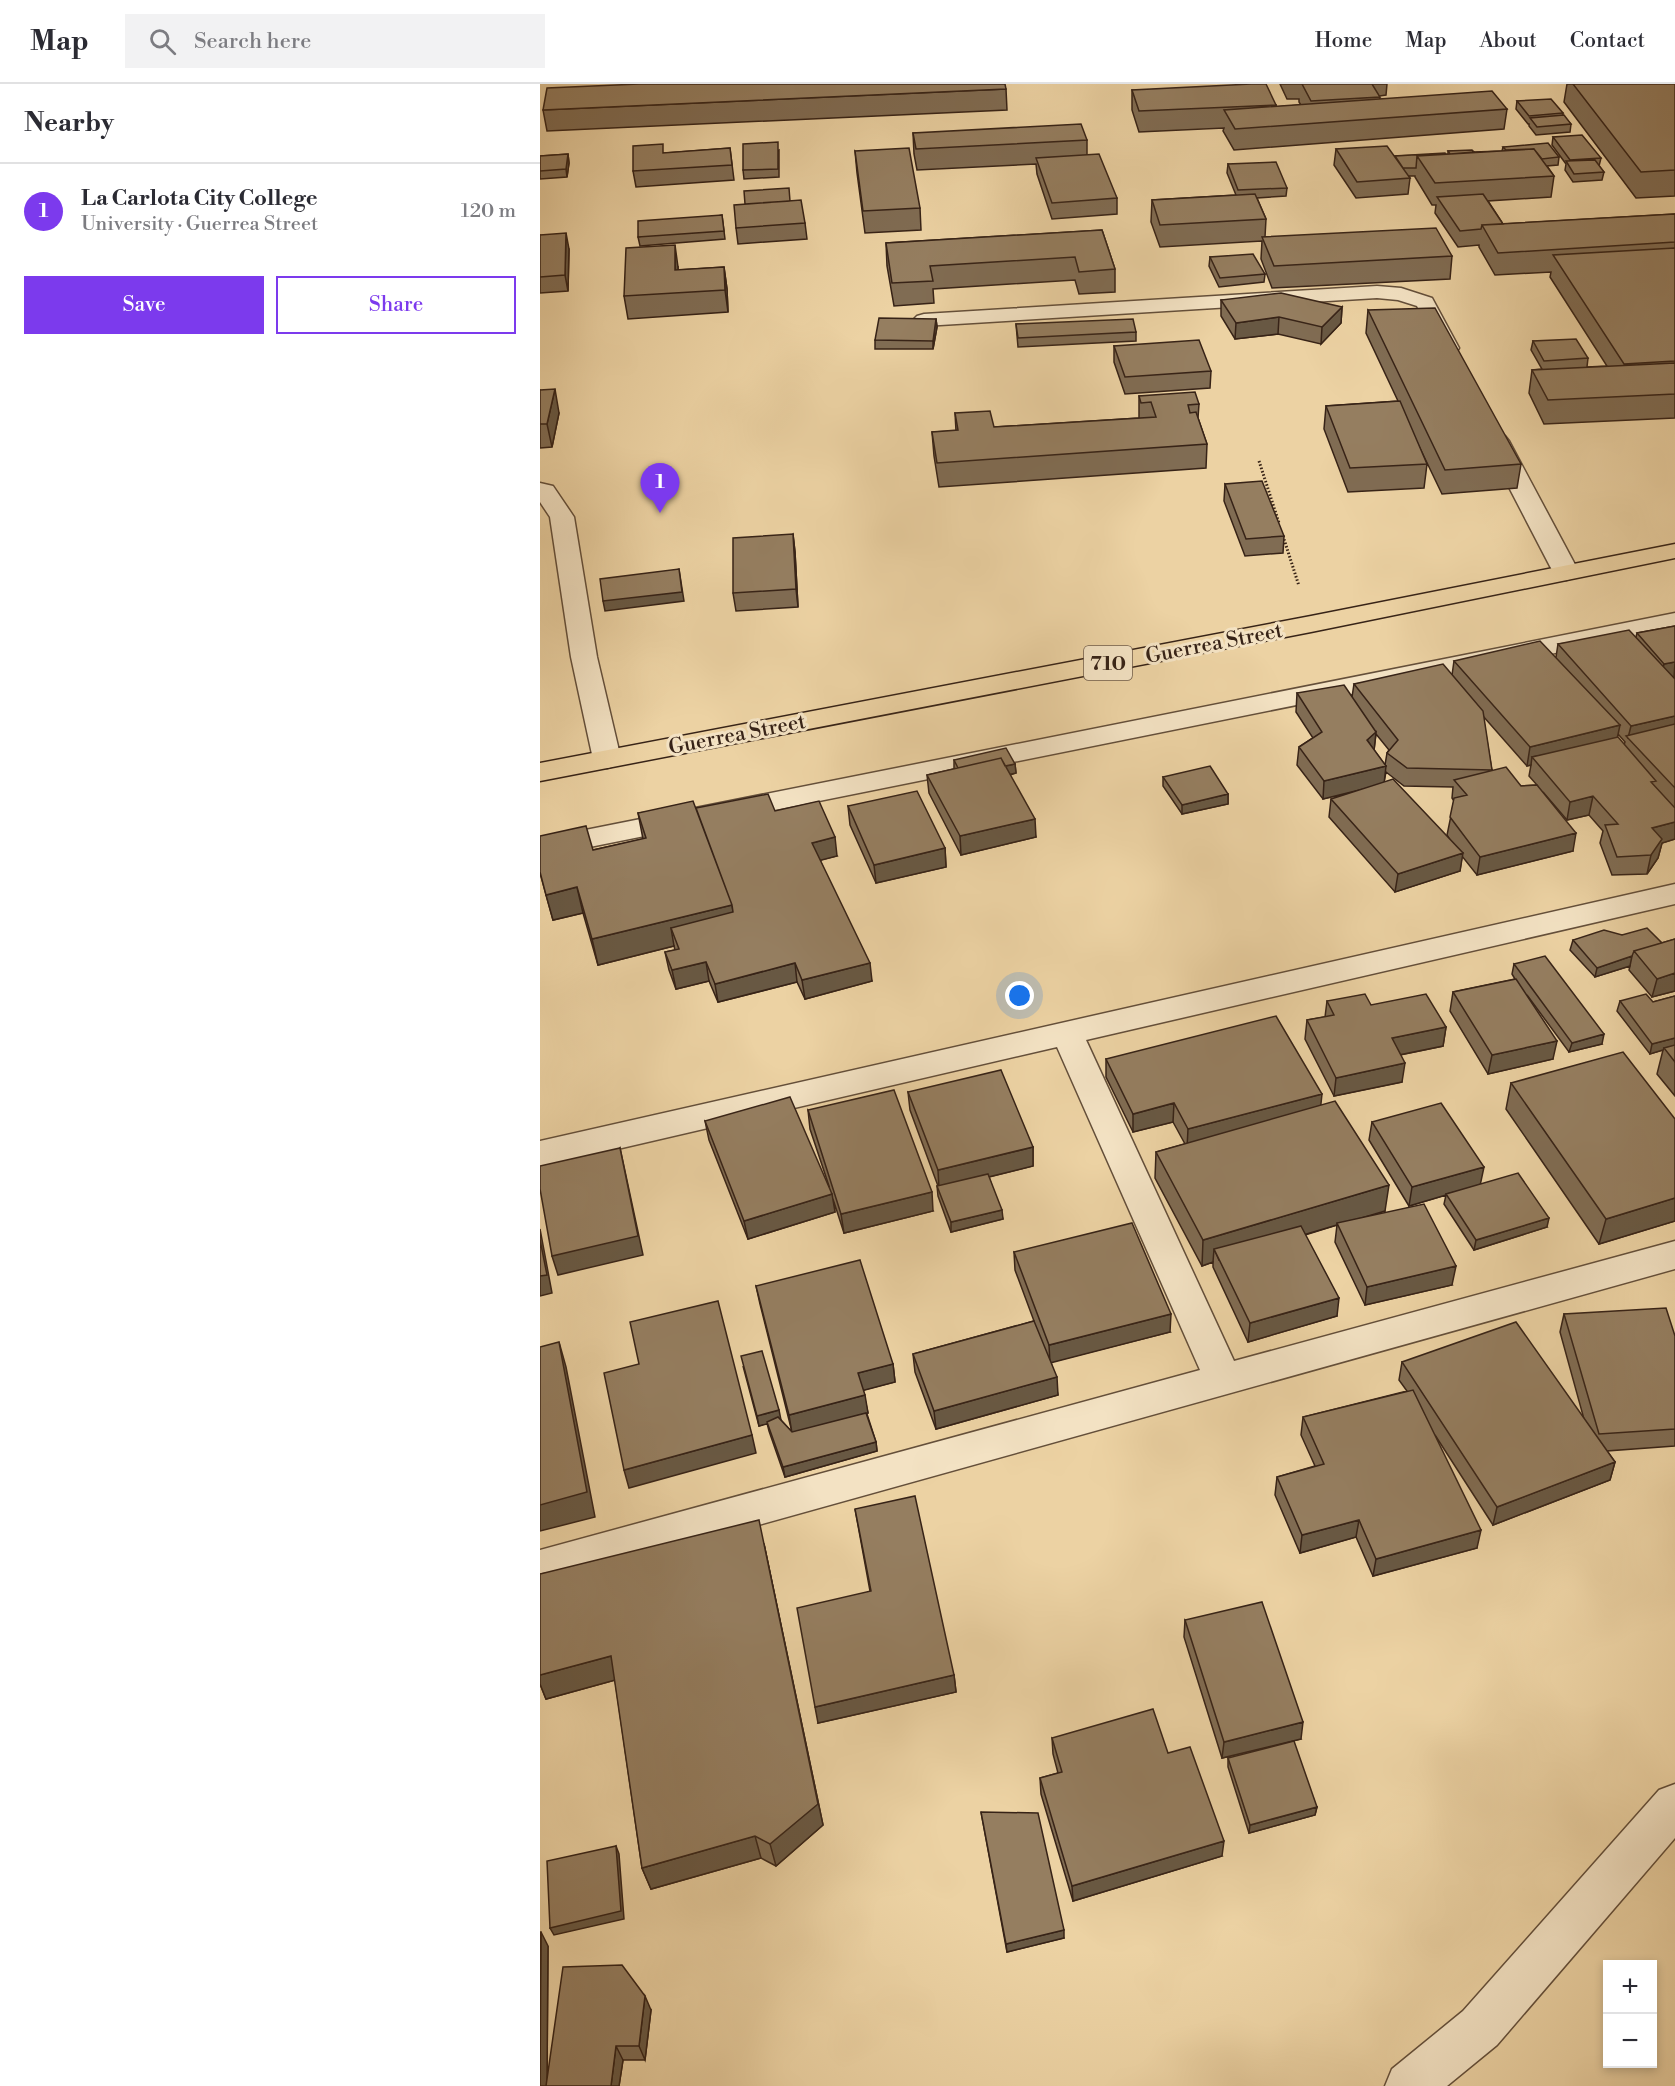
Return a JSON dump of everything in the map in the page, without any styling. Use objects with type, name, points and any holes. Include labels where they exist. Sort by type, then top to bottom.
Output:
[{"type":"main road","name":"Guerrea Street","points":[[540,772],[1311,624],[1675,551]]},
{"type":"street","points":[[924,320],[1377,292],[1401,294],[1425,302],[1458,369]]},
{"type":"street","points":[[1485,419],[1566,572]]},
{"type":"street","points":[[540,490],[545,491],[562,517],[584,657],[607,759]]},
{"type":"street","points":[[540,848],[1675,621]]},
{"type":"street","points":[[540,1154],[1675,894]]},
{"type":"street","points":[[1067,1034],[1223,1379]]},
{"type":"street","points":[[540,1568],[1675,1255]]},
{"type":"street","points":[[1408,2086],[1480,2028],[1675,1805]]},
{"type":"path","points":[[1259,461],[1311,624]]},
{"type":"building","points":[[639,84],[1005,84],[1006,89],[543,110],[547,88]]},
{"type":"building","points":[[1266,84],[1276,105],[1139,111],[1132,90]]},
{"type":"building","points":[[1302,84],[1372,84],[1380,97],[1311,101]]},
{"type":"building","points":[[1573,84],[1675,84],[1675,170],[1641,172]]},
{"type":"building","points":[[1492,91],[1507,109],[1235,129],[1224,110]]},
{"type":"building","points":[[1551,99],[1563,113],[1529,116],[1517,101]]},
{"type":"building","points":[[1564,115],[1571,124],[1537,127],[1530,118]]},
{"type":"building","points":[[1081,124],[1087,140],[916,149],[913,133]]},
{"type":"building","points":[[1582,135],[1601,158],[1570,160],[1553,137]]},
{"type":"building","points":[[778,142],[778,169],[743,170],[743,144]]},
{"type":"building","points":[[1548,143],[1559,157],[1542,159],[1534,149],[1506,150],[1503,147]]},
{"type":"building","points":[[663,144],[663,153],[730,148],[732,165],[633,171],[633,146]]},
{"type":"building","points":[[1387,146],[1410,178],[1357,182],[1336,149]]},
{"type":"building","points":[[909,148],[920,208],[863,211],[855,151]]},
{"type":"building","points":[[1534,149],[1554,176],[1435,183],[1417,156]]},
{"type":"building","points":[[1472,150],[1474,152],[1450,154],[1448,151]]},
{"type":"building","points":[[1445,153],[1417,156],[1416,168],[1403,168],[1395,156]]},
{"type":"building","points":[[568,154],[566,169],[540,171],[540,156]]},
{"type":"building","points":[[1099,154],[1117,198],[1052,203],[1036,158]]},
{"type":"building","points":[[1595,160],[1604,172],[1574,174],[1566,161]]},
{"type":"building","points":[[1276,162],[1287,188],[1238,190],[1228,164]]},
{"type":"building","points":[[789,188],[790,201],[745,204],[744,191]]},
{"type":"building","points":[[1255,194],[1266,219],[1160,225],[1152,200]]},
{"type":"building","points":[[1483,194],[1503,224],[1482,225],[1481,229],[1460,231],[1437,197]]},
{"type":"building","points":[[801,200],[805,223],[736,228],[734,205]]},
{"type":"building","points":[[1675,214],[1675,242],[1498,253],[1482,225]]},
{"type":"building","points":[[722,215],[724,231],[638,237],[638,221]]},
{"type":"building","points":[[1436,228],[1452,256],[1274,266],[1262,237]]},
{"type":"building","points":[[1102,230],[1115,269],[1079,272],[1075,257],[930,266],[933,281],[892,283],[886,243]]},
{"type":"building","points":[[566,233],[565,275],[540,277],[540,235]]},
{"type":"building","points":[[675,245],[675,270],[724,267],[725,290],[624,296],[626,248]]},
{"type":"building","points":[[1675,248],[1675,361],[1624,364],[1553,255]]},
{"type":"building","points":[[1253,254],[1265,274],[1220,278],[1210,257]]},
{"type":"building","points":[[1281,293],[1342,307],[1322,327],[1279,317],[1236,323],[1221,300]]},
{"type":"building","points":[[1435,308],[1521,464],[1445,470],[1368,310]]},
{"type":"building","points":[[879,318],[936,319],[933,341],[875,340]]},
{"type":"building","points":[[1133,319],[1136,332],[1018,338],[1016,324]]},
{"type":"building","points":[[1576,339],[1588,358],[1544,361],[1533,341]]},
{"type":"building","points":[[1199,340],[1211,371],[1125,377],[1114,346]]},
{"type":"building","points":[[1675,363],[1675,394],[1548,400],[1532,370]]},
{"type":"building","points":[[555,389],[547,424],[540,424],[540,390]]},
{"type":"building","points":[[1195,392],[1199,404],[1188,405],[1190,413],[1196,412],[1207,444],[937,463],[932,432],[958,430],[955,413],[990,411],[994,427],[1156,417],[1151,402],[1141,403],[1139,396]]},
{"type":"building","points":[[1400,401],[1427,464],[1350,468],[1326,406]]},
{"type":"building","points":[[1262,481],[1284,536],[1246,539],[1225,484]]},
{"type":"building","points":[[793,534],[796,589],[733,593],[733,538]]},
{"type":"building","points":[[679,569],[682,592],[603,601],[600,579]]},
{"type":"building","points":[[1675,626],[1675,662],[1664,664],[1637,633]]},
{"type":"building","points":[[1629,630],[1675,679],[1675,716],[1631,726],[1558,644]]},
{"type":"building","points":[[1540,641],[1620,725],[1530,747],[1454,661]]},
{"type":"building","points":[[1443,664],[1483,711],[1492,770],[1407,768],[1387,753],[1398,740],[1354,684]]},
{"type":"building","points":[[1344,685],[1376,732],[1367,740],[1386,766],[1324,781],[1299,747],[1322,732],[1297,693]]},
{"type":"building","points":[[1675,724],[1675,788],[1626,736]]},
{"type":"building","points":[[1618,737],[1656,781],[1651,782],[1675,808],[1675,822],[1652,828],[1662,839],[1651,855],[1617,857],[1605,825],[1618,824],[1593,796],[1570,802],[1532,757]]},
{"type":"building","points":[[1006,748],[1015,764],[1005,766],[1001,758],[958,768],[954,760]]},
{"type":"building","points":[[1001,758],[1035,819],[960,836],[927,775]]},
{"type":"building","points":[[1210,766],[1228,794],[1182,805],[1163,777]]},
{"type":"building","points":[[1506,767],[1521,786],[1537,785],[1576,833],[1480,857],[1450,817],[1454,798],[1467,795],[1454,780]]},
{"type":"building","points":[[1393,779],[1463,853],[1398,874],[1331,799]]},
{"type":"building","points":[[917,791],[945,848],[874,865],[848,806]]},
{"type":"building","points":[[768,794],[775,811],[819,801],[835,837],[812,843],[870,963],[802,980],[795,963],[715,984],[706,962],[672,970],[665,952],[679,949],[671,928],[733,912],[696,808]]},
{"type":"building","points":[[693,801],[732,905],[592,939],[577,887],[546,895],[540,872],[540,836],[586,826],[593,850],[646,838],[638,813]]},
{"type":"building","points":[[1647,928],[1662,943],[1634,951],[1632,956],[1597,968],[1573,940],[1604,930],[1622,935]]},
{"type":"building","points":[[1675,939],[1675,973],[1657,979],[1634,951]]},
{"type":"building","points":[[1545,956],[1604,1034],[1572,1043],[1514,964]]},
{"type":"building","points":[[1516,979],[1557,1041],[1492,1055],[1453,992]]},
{"type":"building","points":[[1365,994],[1371,1005],[1426,994],[1446,1027],[1392,1038],[1405,1063],[1336,1078],[1307,1020],[1334,1015],[1327,1001]]},
{"type":"building","points":[[1646,994],[1653,1002],[1675,996],[1675,1038],[1652,1044],[1620,1001]]},
{"type":"building","points":[[1276,1016],[1322,1094],[1188,1129],[1174,1103],[1133,1114],[1106,1059]]},
{"type":"building","points":[[1675,1045],[1675,1062],[1664,1048]]},
{"type":"building","points":[[1623,1052],[1675,1119],[1675,1198],[1606,1219],[1511,1083]]},
{"type":"building","points":[[1001,1070],[1033,1147],[938,1170],[908,1092]]},
{"type":"building","points":[[894,1090],[932,1192],[841,1214],[808,1110]]},
{"type":"building","points":[[790,1097],[832,1194],[744,1221],[705,1121]]},
{"type":"building","points":[[1335,1101],[1389,1185],[1203,1240],[1156,1152]]},
{"type":"building","points":[[1441,1103],[1484,1167],[1412,1187],[1372,1122]]},
{"type":"building","points":[[620,1148],[638,1236],[552,1256],[540,1189],[540,1166]]},
{"type":"building","points":[[1518,1173],[1549,1218],[1476,1240],[1446,1194]]},
{"type":"building","points":[[988,1174],[1002,1210],[951,1222],[937,1186]]},
{"type":"building","points":[[1424,1204],[1456,1266],[1367,1287],[1337,1223]]},
{"type":"building","points":[[1132,1223],[1171,1314],[1049,1345],[1014,1252]]},
{"type":"building","points":[[1301,1226],[1339,1298],[1250,1323],[1214,1249]]},
{"type":"building","points":[[540,1240],[547,1275],[540,1276]]},
{"type":"building","points":[[860,1260],[893,1364],[858,1373],[865,1395],[789,1415],[756,1286]]},
{"type":"building","points":[[718,1301],[752,1435],[624,1470],[604,1373],[639,1364],[630,1322]]},
{"type":"building","points":[[1666,1308],[1675,1336],[1675,1429],[1599,1434],[1564,1314]]},
{"type":"building","points":[[1034,1321],[1057,1377],[934,1411],[913,1354]]},
{"type":"building","points":[[1516,1322],[1615,1462],[1497,1507],[1402,1362]]},
{"type":"building","points":[[559,1342],[587,1492],[540,1505],[540,1347]]},
{"type":"building","points":[[762,1351],[779,1410],[757,1416],[741,1356]]},
{"type":"building","points":[[1413,1390],[1481,1530],[1376,1559],[1359,1520],[1302,1535],[1277,1477],[1324,1464],[1303,1417]]},
{"type":"building","points":[[866,1413],[876,1442],[783,1467],[767,1422],[778,1417],[792,1432]]},
{"type":"building","points":[[915,1496],[954,1675],[815,1707],[797,1608],[871,1591],[855,1509]]},
{"type":"building","points":[[759,1520],[818,1804],[770,1844],[755,1836],[642,1868],[611,1656],[540,1675],[540,1574]]},
{"type":"building","points":[[1262,1602],[1303,1722],[1224,1742],[1185,1620]]},
{"type":"building","points":[[1153,1709],[1168,1753],[1190,1747],[1224,1841],[1072,1886],[1040,1778],[1062,1772],[1052,1738]]},
{"type":"building","points":[[1294,1741],[1317,1807],[1250,1825],[1228,1758]]},
{"type":"building","points":[[981,1812],[1038,1813],[1064,1930],[1006,1944]]},
{"type":"building","points":[[616,1846],[621,1911],[550,1928],[547,1861]]},
{"type":"building","points":[[540,1932],[541,1932],[540,1994]]},
{"type":"building","points":[[622,1965],[645,1996],[639,2046],[616,2046],[611,2086],[546,2086],[563,1967]]},
{"type":"place","name":"La Carlota City College","points":[[660,513]]}]
